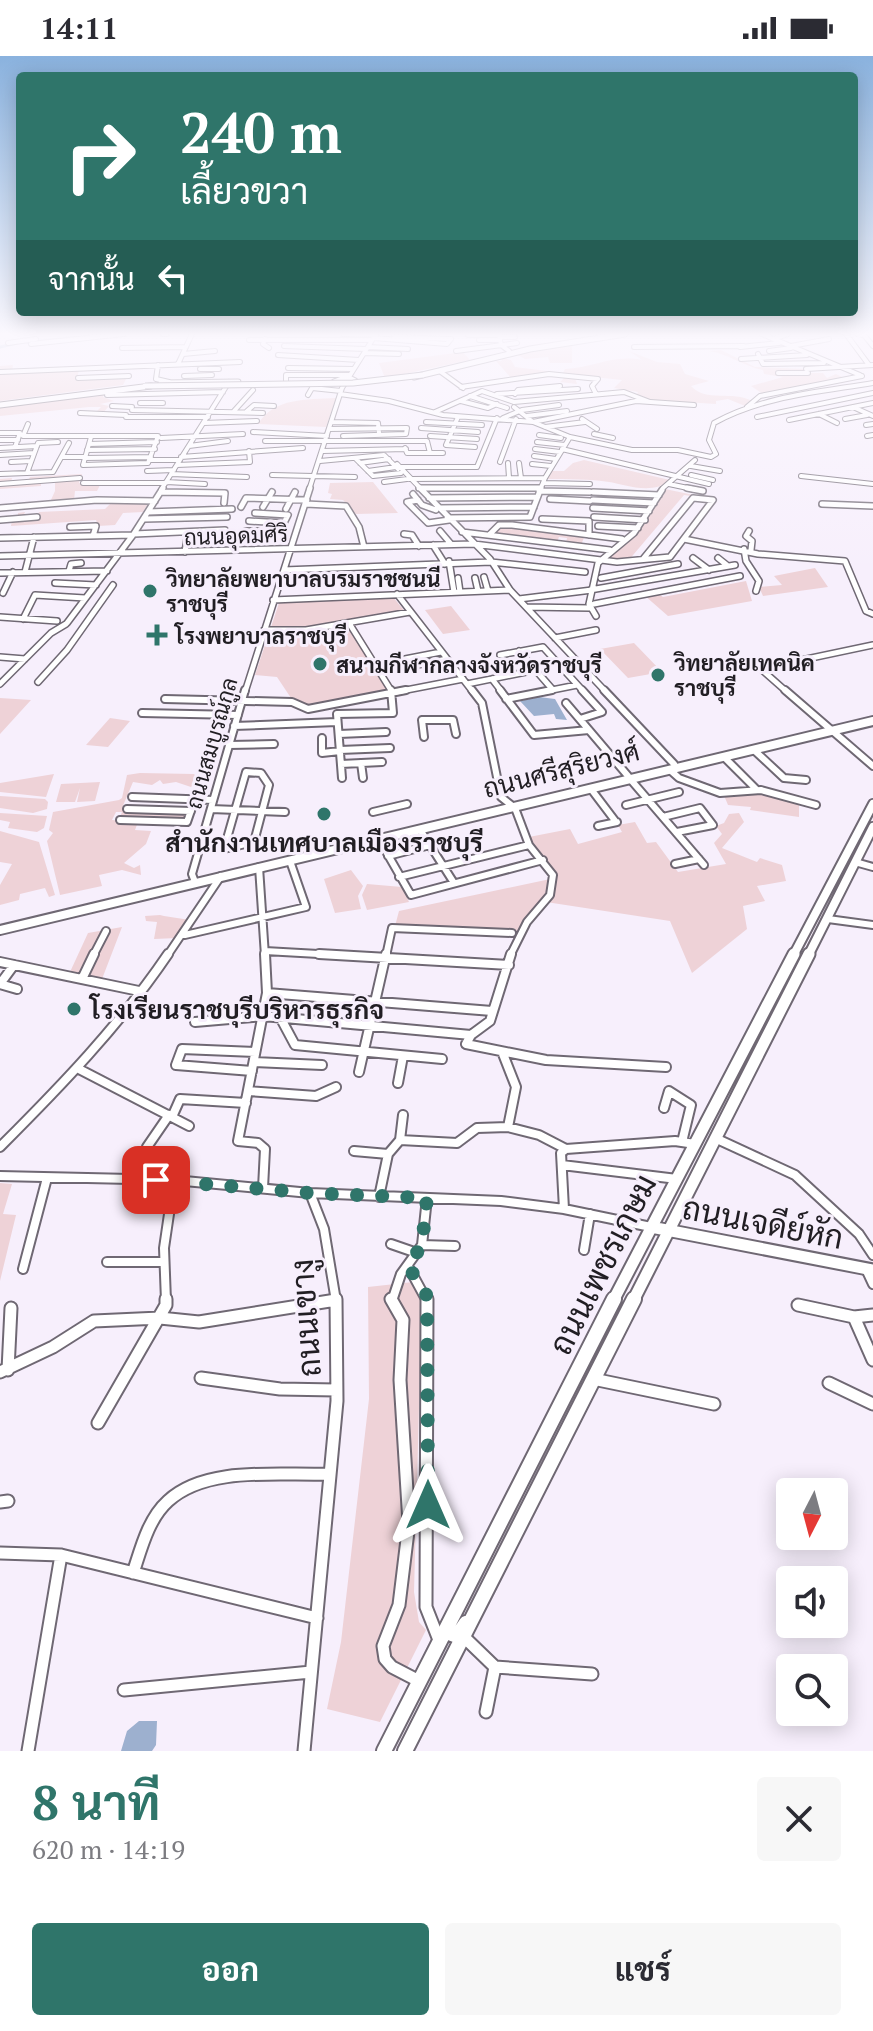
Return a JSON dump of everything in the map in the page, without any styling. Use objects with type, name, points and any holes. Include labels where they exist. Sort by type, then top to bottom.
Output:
[{"type":"main road","name":"ถนนศรีสุริยวงศ์","points":[[674,768],[873,719]]},
{"type":"main road","name":"ถนนศรีสุริยวงศ์","points":[[0,930],[754,750],[830,728]]},
{"type":"main road","name":"ถนนศรีสุริยวงศ์","points":[[259,867],[380,841],[629,778]]},
{"type":"main road","name":"ถนนเพชรเกษม","points":[[405,1751],[465,1638],[715,1138],[873,804]]},
{"type":"main road","name":"ถนนเพชรเกษม","points":[[384,1751],[651,1227],[810,940],[828,919],[873,827]]},
{"type":"main road","name":"ถนนเจดีย์หัก","points":[[651,1227],[869,1269]]},
{"type":"main road","points":[[566,1399],[580,1379],[593,1381]]},
{"type":"main road","points":[[444,1637],[457,1636],[479,1609]]},
{"type":"street","points":[[82,413],[126,415],[146,420],[208,417]]},
{"type":"street","points":[[0,619],[23,619],[55,626],[67,623],[134,534],[210,413]]},
{"type":"street","name":"ถนนสมบูรณ์กูล","points":[[195,882],[192,874],[234,726],[334,413]]},
{"type":"street","points":[[434,413],[533,422],[570,438]]},
{"type":"street","points":[[358,461],[373,476],[398,468],[477,467],[499,418],[514,413]]},
{"type":"street","points":[[523,413],[533,422]]},
{"type":"street","points":[[527,416],[550,413]]},
{"type":"street","points":[[533,422],[588,413]]},
{"type":"street","points":[[539,435],[632,450],[661,450],[711,457],[716,454],[709,440],[714,423],[736,413]]},
{"type":"street","points":[[757,417],[776,413]]},
{"type":"street","points":[[789,420],[823,413]]},
{"type":"street","points":[[819,414],[837,423]]},
{"type":"street","points":[[845,419],[872,415]]},
{"type":"street","points":[[577,416],[596,432],[613,438]]},
{"type":"street","points":[[155,426],[159,417]]},
{"type":"street","points":[[458,417],[446,445],[475,447]]},
{"type":"street","points":[[500,462],[516,419]]},
{"type":"street","points":[[204,423],[257,421]]},
{"type":"street","points":[[331,422],[378,423],[379,435]]},
{"type":"street","points":[[426,422],[482,425]]},
{"type":"street","points":[[543,427],[585,422]]},
{"type":"street","points":[[28,424],[23,436],[158,436],[159,440]]},
{"type":"street","points":[[866,425],[873,424]]},
{"type":"street","points":[[613,427],[614,446]]},
{"type":"street","points":[[253,432],[407,428],[408,434],[343,436]]},
{"type":"street","points":[[421,428],[478,432]]},
{"type":"street","points":[[0,433],[20,433],[15,447]]},
{"type":"street","points":[[89,444],[243,434]]},
{"type":"street","points":[[430,436],[477,439]]},
{"type":"street","points":[[85,458],[91,437]]},
{"type":"street","points":[[418,500],[407,502],[428,523],[448,519],[530,517],[551,466],[570,438]]},
{"type":"street","points":[[0,440],[18,440]]},
{"type":"street","points":[[150,458],[159,440]]},
{"type":"street","points":[[631,440],[632,450]]},
{"type":"street","points":[[660,440],[661,450]]},
{"type":"street","points":[[189,446],[228,441]]},
{"type":"street","points":[[265,441],[427,441],[430,453]]},
{"type":"street","points":[[404,442],[407,453],[443,453]]},
{"type":"street","points":[[537,442],[711,482]]},
{"type":"street","points":[[0,474],[53,472],[69,443]]},
{"type":"street","points":[[592,456],[606,446],[593,443]]},
{"type":"street","points":[[0,455],[58,444]]},
{"type":"street","points":[[209,444],[212,454]]},
{"type":"street","points":[[464,453],[466,446]]},
{"type":"street","points":[[0,448],[36,449]]},
{"type":"street","points":[[147,471],[212,454],[303,448]]},
{"type":"street","points":[[27,473],[36,449]]},
{"type":"street","points":[[87,450],[155,449]]},
{"type":"street","points":[[323,451],[406,449]]},
{"type":"street","points":[[535,449],[563,449]]},
{"type":"street","points":[[176,465],[250,462],[249,451]]},
{"type":"street","points":[[534,456],[556,459]]},
{"type":"street","points":[[63,457],[150,458],[247,477]]},
{"type":"street","points":[[320,461],[389,459],[490,561],[510,590],[674,768],[679,778],[720,793],[756,789],[816,805]]},
{"type":"street","points":[[596,616],[590,590],[601,560],[638,528],[661,491],[695,460]]},
{"type":"street","points":[[7,474],[11,464],[31,461]]},
{"type":"street","points":[[508,463],[509,478]]},
{"type":"street","points":[[519,463],[521,478]]},
{"type":"street","points":[[532,464],[551,466]]},
{"type":"street","points":[[691,466],[720,471]]},
{"type":"street","points":[[384,482],[407,479],[398,468]]},
{"type":"street","points":[[272,475],[355,477]]},
{"type":"street","points":[[801,476],[873,484]]},
{"type":"street","points":[[410,479],[521,478],[541,487]]},
{"type":"street","points":[[0,484],[82,481],[205,484]]},
{"type":"street","points":[[429,498],[590,484]]},
{"type":"street","points":[[669,484],[703,491]]},
{"type":"street","points":[[419,488],[541,487],[592,492],[661,491]]},
{"type":"street","points":[[97,508],[100,492]]},
{"type":"street","points":[[161,492],[225,493],[224,503]]},
{"type":"street","points":[[263,507],[272,492]]},
{"type":"street","points":[[286,509],[295,492]]},
{"type":"street","points":[[413,494],[418,500],[439,510]]},
{"type":"street","points":[[13,508],[14,496]]},
{"type":"street","points":[[241,507],[246,498],[346,506],[359,527],[364,547]]},
{"type":"street","points":[[643,559],[693,498],[713,500],[684,539],[758,554],[845,561],[866,611],[873,614]]},
{"type":"street","points":[[550,499],[654,503]]},
{"type":"street","points":[[558,500],[558,520]]},
{"type":"street","points":[[581,500],[581,521]]},
{"type":"street","points":[[0,520],[77,501],[155,501]]},
{"type":"street","points":[[77,501],[77,509]]},
{"type":"street","points":[[822,504],[873,506]]},
{"type":"street","points":[[424,514],[439,510],[534,507]]},
{"type":"street","points":[[0,508],[36,511]]},
{"type":"street","points":[[593,508],[649,511]]},
{"type":"street","points":[[148,512],[232,509]]},
{"type":"street","points":[[255,513],[288,515],[287,518]]},
{"type":"street","points":[[144,519],[227,517]]},
{"type":"street","points":[[594,517],[645,520]]},
{"type":"street","points":[[287,518],[301,519]]},
{"type":"street","points":[[249,521],[284,523],[287,518]]},
{"type":"street","points":[[542,519],[591,523],[589,535]]},
{"type":"street","points":[[246,531],[262,534],[266,522]]},
{"type":"street","points":[[490,534],[496,527],[512,525],[624,540]]},
{"type":"street","points":[[70,527],[96,526],[93,536]]},
{"type":"street","points":[[598,526],[638,528]]},
{"type":"street","points":[[0,538],[225,530]]},
{"type":"street","points":[[440,531],[451,544]]},
{"type":"street","points":[[749,531],[746,536],[752,541],[744,558],[759,581],[756,591]]},
{"type":"street","points":[[185,552],[188,532]]},
{"type":"street","points":[[460,532],[610,550]]},
{"type":"street","points":[[404,534],[412,535],[419,546]]},
{"type":"street","points":[[25,572],[34,537]]},
{"type":"street","points":[[6,545],[10,538]]},
{"type":"street","name":"ถนนอุดมศิริ","points":[[0,556],[474,544],[601,560],[643,559],[670,557],[684,539]]},
{"type":"street","points":[[433,545],[447,562],[457,592]]},
{"type":"street","points":[[693,558],[709,570]]},
{"type":"street","points":[[519,599],[604,589],[732,566],[718,558]]},
{"type":"street","points":[[672,559],[701,584]]},
{"type":"street","points":[[284,569],[490,561],[585,572]]},
{"type":"street","points":[[284,569],[447,562]]},
{"type":"street","points":[[69,571],[71,564],[81,563]]},
{"type":"street","points":[[601,578],[678,564]]},
{"type":"street","points":[[0,573],[107,571]]},
{"type":"street","points":[[3,593],[13,572]]},
{"type":"street","points":[[616,575],[637,596]]},
{"type":"street","points":[[527,607],[592,606],[740,576]]},
{"type":"street","points":[[484,577],[488,591]]},
{"type":"street","points":[[457,592],[458,578]]},
{"type":"street","points":[[475,578],[478,591]]},
{"type":"street","points":[[55,583],[96,585]]},
{"type":"street","points":[[38,682],[67,650],[81,626],[113,585]]},
{"type":"street","points":[[273,600],[510,590]]},
{"type":"street","points":[[397,594],[487,714],[501,797],[511,806],[529,845],[551,870],[553,890],[523,927],[497,988],[490,1021],[471,1035],[466,1044],[503,1054],[666,1067]]},
{"type":"street","points":[[23,619],[35,595],[85,598]]},
{"type":"street","points":[[860,595],[873,596]]},
{"type":"street","points":[[563,607],[569,616]]},
{"type":"street","points":[[264,630],[297,631],[410,612]]},
{"type":"street","points":[[0,619],[81,626]]},
{"type":"street","points":[[342,778],[337,714],[393,713],[392,692],[349,623]]},
{"type":"street","points":[[2,681],[55,626]]},
{"type":"street","points":[[555,638],[596,630]]},
{"type":"street","points":[[873,645],[759,669],[873,766]]},
{"type":"street","points":[[500,655],[543,647],[602,712],[580,719]]},
{"type":"street","points":[[519,651],[553,690]]},
{"type":"street","points":[[405,659],[441,652]]},
{"type":"street","points":[[0,657],[25,659]]},
{"type":"street","points":[[417,665],[447,659]]},
{"type":"street","points":[[165,699],[292,702],[308,709],[392,692],[536,670]]},
{"type":"street","points":[[492,679],[534,735],[589,730]]},
{"type":"street","points":[[506,699],[577,685]]},
{"type":"street","points":[[566,703],[701,862],[675,864]]},
{"type":"street","points":[[420,711],[424,737]]},
{"type":"street","points":[[142,713],[238,715]]},
{"type":"street","points":[[422,720],[450,719],[456,734]]},
{"type":"street","points":[[234,726],[337,722]]},
{"type":"street","points":[[339,734],[386,732]]},
{"type":"street","points":[[322,738],[322,753],[390,748]]},
{"type":"street","points":[[229,745],[274,744]]},
{"type":"street","points":[[754,750],[784,778],[806,780]]},
{"type":"street","points":[[724,757],[756,789]]},
{"type":"street","points":[[341,764],[382,762]]},
{"type":"street","points":[[361,763],[363,778]]},
{"type":"street","points":[[246,772],[261,773],[269,785],[254,842],[224,849],[236,809],[246,772]]},
{"type":"street","points":[[591,789],[617,822],[598,826]]},
{"type":"street","points":[[626,805],[679,792]]},
{"type":"street","points":[[132,797],[213,800]]},
{"type":"street","points":[[120,820],[187,822],[195,799]]},
{"type":"street","points":[[373,812],[407,804]]},
{"type":"street","points":[[663,817],[700,808],[713,825],[677,832]]},
{"type":"street","points":[[127,809],[191,811]]},
{"type":"street","points":[[211,809],[285,812]]},
{"type":"street","points":[[421,831],[454,883]]},
{"type":"street","points":[[380,841],[411,895],[543,860]]},
{"type":"street","points":[[388,856],[430,845]]},
{"type":"street","points":[[399,877],[529,845]]},
{"type":"street","points":[[185,935],[306,907],[290,861]]},
{"type":"street","points":[[855,862],[873,867]]},
{"type":"street","points":[[259,867],[267,993],[238,1141],[258,1143],[265,1149],[263,1188]]},
{"type":"street","points":[[0,1147],[77,1068],[185,935],[221,876]]},
{"type":"street","points":[[828,919],[873,925]]},
{"type":"street","points":[[359,1072],[392,928],[512,933]]},
{"type":"street","points":[[82,979],[106,931]]},
{"type":"street","points":[[265,951],[509,965]]},
{"type":"street","points":[[0,962],[139,991]]},
{"type":"street","points":[[14,965],[0,984],[17,989]]},
{"type":"street","points":[[267,993],[492,1011]]},
{"type":"street","points":[[195,1022],[263,1016],[471,1035]]},
{"type":"street","points":[[280,1017],[295,1045],[442,1059]]},
{"type":"street","points":[[254,1062],[182,1049],[176,1065],[254,1062],[322,1065]]},
{"type":"street","points":[[503,1054],[516,1087],[508,1127]]},
{"type":"street","points":[[398,1083],[403,1056]]},
{"type":"street","points":[[77,1068],[189,1126]]},
{"type":"street","points":[[248,1091],[316,1096],[336,1087]]},
{"type":"street","points":[[664,1108],[669,1091],[692,1107],[682,1142]]},
{"type":"street","points":[[147,1147],[182,1098],[246,1103]]},
{"type":"street","points":[[379,1197],[388,1154],[400,1140],[403,1115]]},
{"type":"street","points":[[400,1140],[457,1143],[477,1128],[508,1127],[539,1135],[566,1149],[682,1142],[695,1144]]},
{"type":"street","points":[[715,1138],[795,1175],[859,1234],[873,1255]]},
{"type":"street","points":[[564,1209],[561,1153],[566,1149]]},
{"type":"street","points":[[354,1151],[388,1154]]},
{"type":"street","points":[[562,1165],[677,1179]]},
{"type":"street","points":[[0,1176],[174,1180],[310,1193]]},
{"type":"street","points":[[23,1269],[47,1178]]},
{"type":"street","points":[[98,1423],[160,1318],[167,1292],[164,1262],[174,1180]]},
{"type":"street","name":"ถนนเจดีย์หัก","points":[[310,1193],[501,1201],[564,1209],[651,1227]]},
{"type":"street","name":"ถนนเขางู","points":[[304,1751],[336,1390],[336,1300],[323,1222],[310,1193]]},
{"type":"street","points":[[419,1681],[392,1667],[385,1659],[383,1646],[399,1605],[409,1523],[399,1348],[403,1320],[391,1304],[398,1282],[419,1249],[427,1198]]},
{"type":"street","points":[[584,1250],[590,1214]]},
{"type":"street","points":[[391,1244],[419,1249],[455,1246]]},
{"type":"street","points":[[107,1262],[164,1262]]},
{"type":"street","points":[[408,1266],[427,1296],[426,1607],[430,1625],[444,1637]]},
{"type":"street","points":[[869,1269],[873,1284]]},
{"type":"street","points":[[4,1371],[94,1321],[160,1318],[199,1322],[336,1300]]},
{"type":"street","points":[[798,1305],[854,1317],[873,1315]]},
{"type":"street","points":[[4,1371],[11,1308]]},
{"type":"street","points":[[854,1317],[873,1360]]},
{"type":"street","points":[[201,1378],[280,1389],[336,1390]]},
{"type":"street","points":[[593,1381],[714,1404]]},
{"type":"street","points":[[829,1383],[873,1404]]},
{"type":"street","points":[[133,1573],[153,1522],[168,1500],[193,1484],[330,1474]]},
{"type":"street","points":[[0,1553],[61,1555],[317,1618]]},
{"type":"street","points":[[28,1751],[61,1555]]},
{"type":"street","points":[[465,1638],[495,1667],[592,1674]]},
{"type":"street","points":[[486,1712],[495,1667]]},
{"type":"street","points":[[124,1690],[311,1672]]},
{"type":"shaded area","points":[[0,413],[29,413],[0,416]]},
{"type":"shaded area","points":[[331,413],[326,427],[258,424],[265,415]]},
{"type":"shaded area","points":[[584,460],[670,480],[655,487],[638,488],[594,480],[546,479],[551,471],[564,471],[573,463]]},
{"type":"shaded area","points":[[82,474],[79,483],[100,485],[97,491],[75,491],[74,500],[50,502],[55,491],[55,480],[41,481],[41,486],[0,489],[0,479],[12,478],[11,483],[27,483],[30,477]]},
{"type":"shaded area","points":[[373,482],[398,513],[356,514],[343,500],[330,499],[332,494],[328,493],[330,483]]},
{"type":"shaded area","points":[[665,489],[713,499],[684,495],[628,561],[605,559],[636,534]]},
{"type":"shaded area","points":[[149,502],[143,512],[123,513],[115,525],[98,526],[96,520],[11,526],[12,520],[18,519],[18,513],[25,512],[23,518],[37,518],[39,512],[105,509],[111,503]]},
{"type":"shaded area","points":[[501,526],[585,535],[581,545],[566,543],[567,538],[559,537],[557,542],[493,534]]},
{"type":"shaded area","points":[[815,568],[828,587],[763,596],[759,587],[782,585],[774,576]]},
{"type":"shaded area","points":[[746,581],[752,601],[668,616],[644,595],[657,593],[663,597]]},
{"type":"shaded area","points":[[393,597],[407,614],[354,624],[395,690],[308,706],[302,701],[293,701],[277,677],[255,675],[280,600]]},
{"type":"shaded area","points":[[451,606],[470,630],[443,634],[425,610]]},
{"type":"shaded area","points":[[634,643],[662,672],[628,678],[600,649]]},
{"type":"shaded area","points":[[0,698],[31,700],[0,734]]},
{"type":"shaded area","points":[[110,718],[130,721],[108,747],[86,745]]},
{"type":"shaded area","points":[[54,774],[46,797],[0,792],[0,783]]},
{"type":"shaded area","points":[[194,774],[198,779],[191,787],[176,782],[163,784],[160,780],[152,785],[133,782],[122,808],[187,812],[184,819],[120,817],[122,812],[116,812],[112,820],[138,822],[135,830],[151,831],[146,844],[124,863],[134,868],[140,865],[141,875],[122,870],[99,875],[102,886],[60,895],[47,841],[53,833],[49,830],[53,812],[119,800],[127,775]]},
{"type":"shaded area","points":[[100,782],[95,801],[77,802],[80,788],[75,802],[56,802],[61,784]]},
{"type":"shaded area","points":[[756,789],[799,803],[799,817],[728,805],[723,793]]},
{"type":"shaded area","points":[[0,796],[45,799],[47,809],[33,813],[0,808]]},
{"type":"shaded area","points":[[0,813],[47,816],[44,828],[37,832],[8,828],[10,822],[0,820]]},
{"type":"shaded area","points":[[739,813],[744,822],[722,848],[757,862],[760,858],[782,865],[786,881],[757,886],[765,901],[743,906],[747,929],[692,973],[670,921],[546,902],[520,933],[395,926],[399,911],[555,878],[529,837],[570,829],[578,844],[622,832],[618,825],[635,822],[647,843],[656,842],[678,872],[726,864],[714,843],[722,834],[716,826],[724,823],[729,814]]},
{"type":"shaded area","points":[[0,831],[39,842],[55,895],[49,897],[45,888],[20,894],[19,900],[0,905],[0,885],[12,864],[0,862]]},
{"type":"shaded area","points":[[351,870],[363,886],[358,896],[361,909],[335,913],[324,879]]},
{"type":"shaded area","points":[[367,884],[402,887],[409,902],[367,910],[362,895]]},
{"type":"shaded area","points":[[145,916],[190,920],[177,938],[154,939],[157,922],[146,921]]},
{"type":"shaded area","points":[[122,927],[102,979],[70,972],[88,933]]},
{"type":"shaded area","points":[[0,1183],[12,1184],[3,1214],[16,1215],[0,1281]]},
{"type":"shaded area","points":[[413,1282],[422,1297],[414,1592],[419,1622],[426,1630],[380,1722],[327,1709],[341,1642],[369,1399],[368,1287]]},
{"type":"water","points":[[539,697],[555,699],[567,720],[556,719],[554,714],[534,716],[520,701]]},
{"type":"water","points":[[139,1721],[157,1721],[156,1745],[152,1751],[121,1751],[127,1731]]},
{"type":"place","name":"วิทยาลัยพยาบาลบรมราชชนนี ราชบุรี","points":[[150,591]]},
{"type":"place","name":"โรงพยาบาลราชบุรี","points":[[157,635]]},
{"type":"place","name":"สนามกีฬากลางจังหวัดราชบุรี","points":[[320,664]]},
{"type":"place","name":"วิทยาลัยเทคนิค ราชบุรี","points":[[658,675]]},
{"type":"place","name":"สำนักงานเทศบาลเมืองราชบุรี","points":[[324,814]]},
{"type":"place","name":"โรงเรียนราชบุรีบริหารธุรกิจ","points":[[74,1009]]},
{"type":"route","points":[[156,1180],[310,1193],[427,1198],[422,1245],[408,1266],[427,1296],[428,1505]]}]
